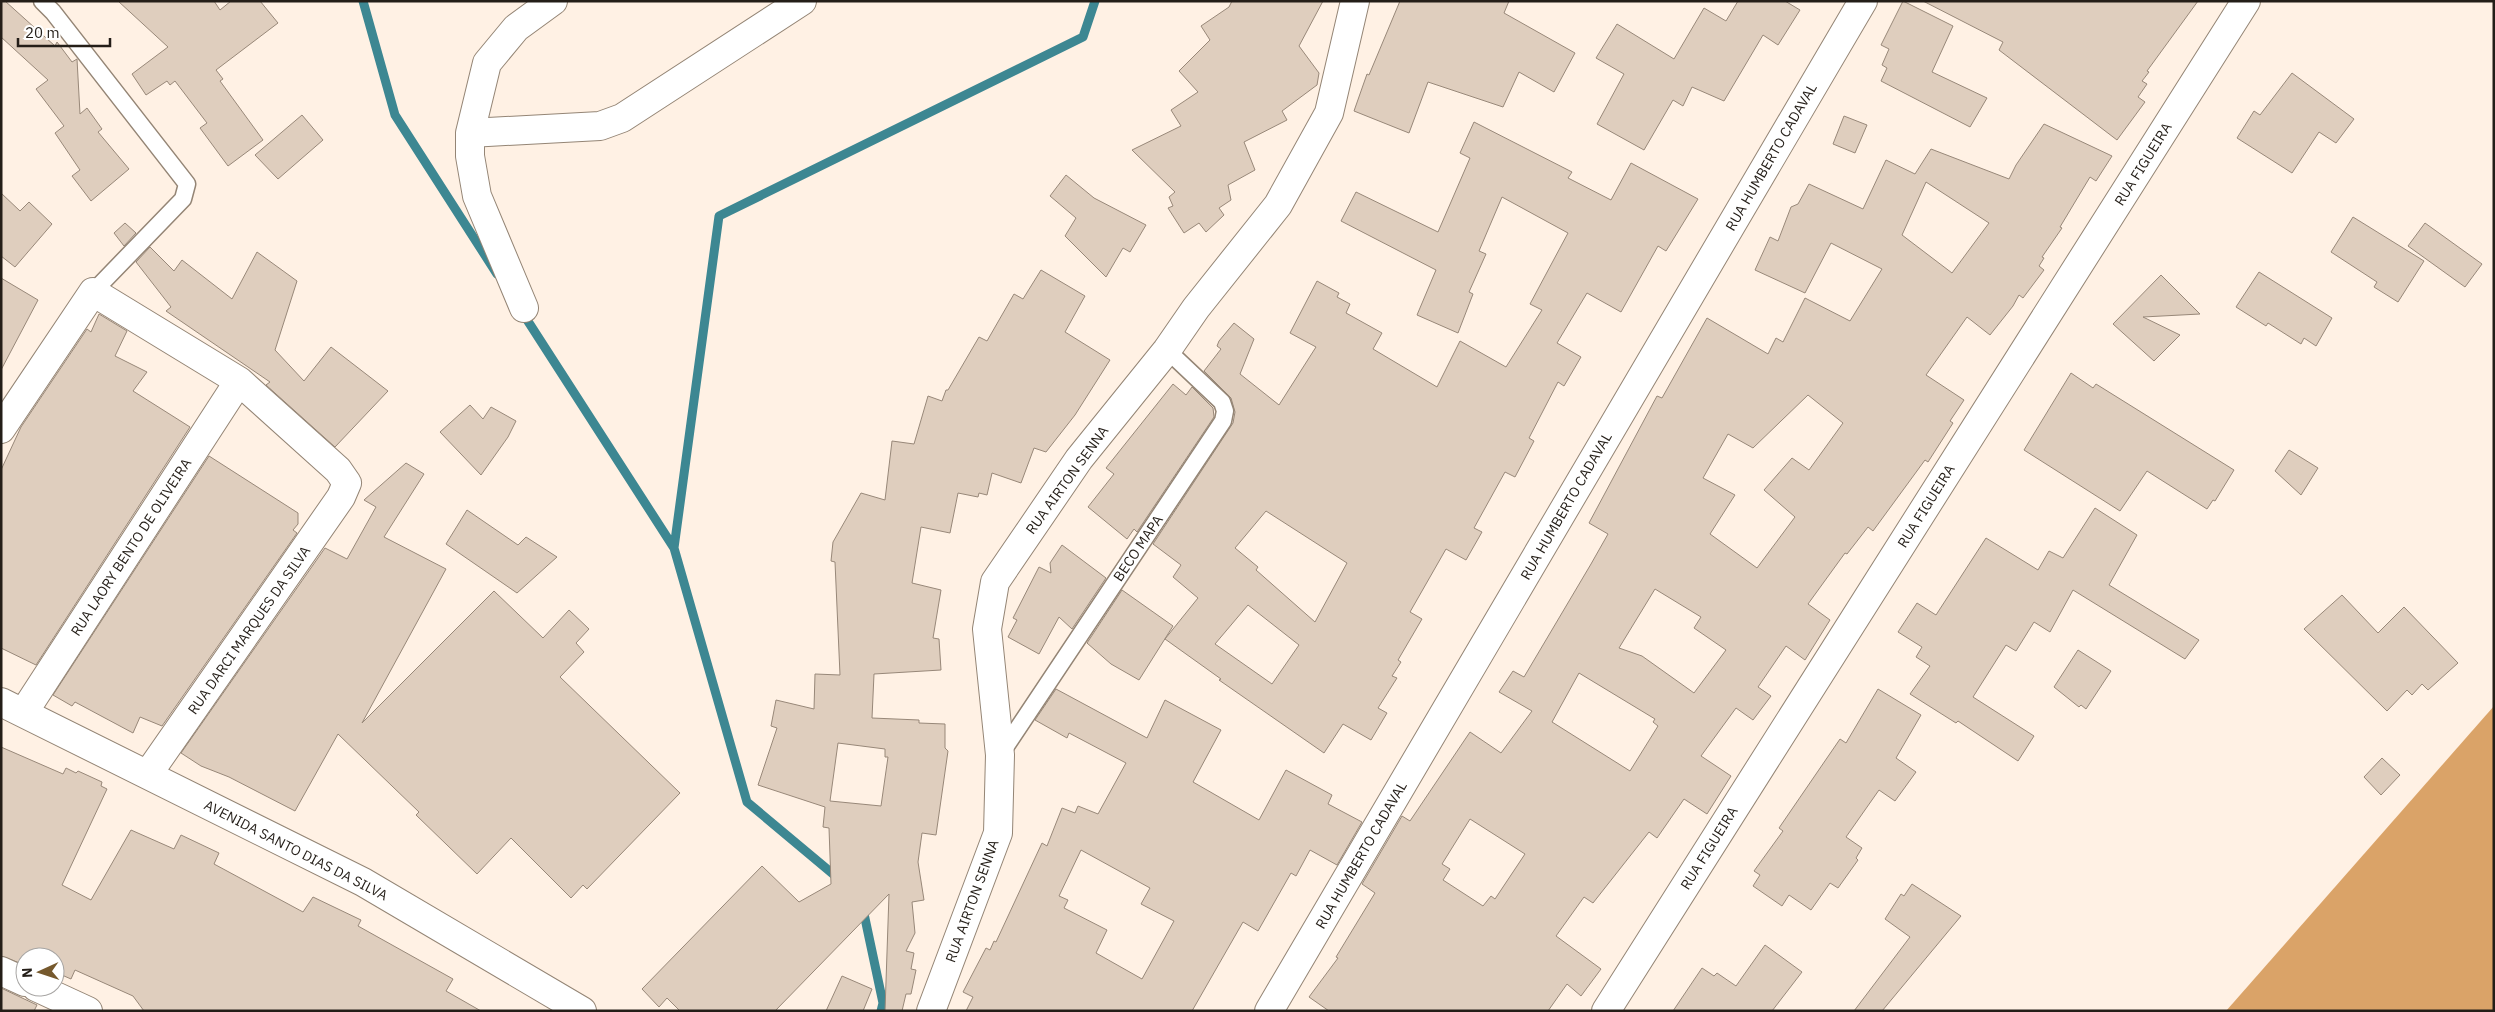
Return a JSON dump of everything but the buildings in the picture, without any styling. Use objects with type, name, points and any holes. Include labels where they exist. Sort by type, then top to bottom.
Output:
[{"type":"street","points":[[524,308],[477,196],[470,156],[470,133],[487,64],[516,28],[553,1]]},
{"type":"street","points":[[470,133],[600,126],[622,118],[802,1]]},
{"type":"street","name":"RUA AIRTON SENNA","points":[[931,1011],[998,833],[1000,755],[987,630],[995,582],[1079,460],[1167,350],[1196,308],[1278,205],[1329,113],[1355,1]]},
{"type":"street","name":"RUA HUMBERTO CADAVAL","points":[[1270,1011],[1863,1]]},
{"type":"street","name":"RUA FIGUEIRA","points":[[1606,1011],[2246,1]]},
{"type":"street","points":[[1,429],[93,292],[239,381]]},
{"type":"street","name":"RUA DARCI MARQUES DA SILVA","points":[[148,774],[341,497],[347,483],[338,470],[239,381]]},
{"type":"street","name":"RUA LAORY BENTO DE OLIVEIRA","points":[[13,707],[239,381]]},
{"type":"street","name":"AVENIDA SANTO DIAS DA SILVA","points":[[13,707],[364,882],[582,1011]]},
{"type":"street","points":[[1,971],[15,977]]},
{"type":"street","points":[[58,997],[88,1011]]},
{"type":"lane","points":[[42,1],[54,12],[187,184],[183,199],[93,292]]},
{"type":"lane","name":"BECO MAPA","points":[[1000,755],[1223,421],[1225,411],[1222,402],[1167,350]]},
{"type":"shaded area","points":[[2494,706],[2494,1011],[2226,1011]]},
{"type":"waterway","points":[[363,1],[395,115],[497,274]]},
{"type":"waterway","points":[[674,548],[719,216],[1083,37],[1095,1]]},
{"type":"waterway","points":[[522,312],[674,548],[747,802],[839,879]]},
{"type":"waterway","points":[[863,909],[883,1003],[881,1011]]}]
